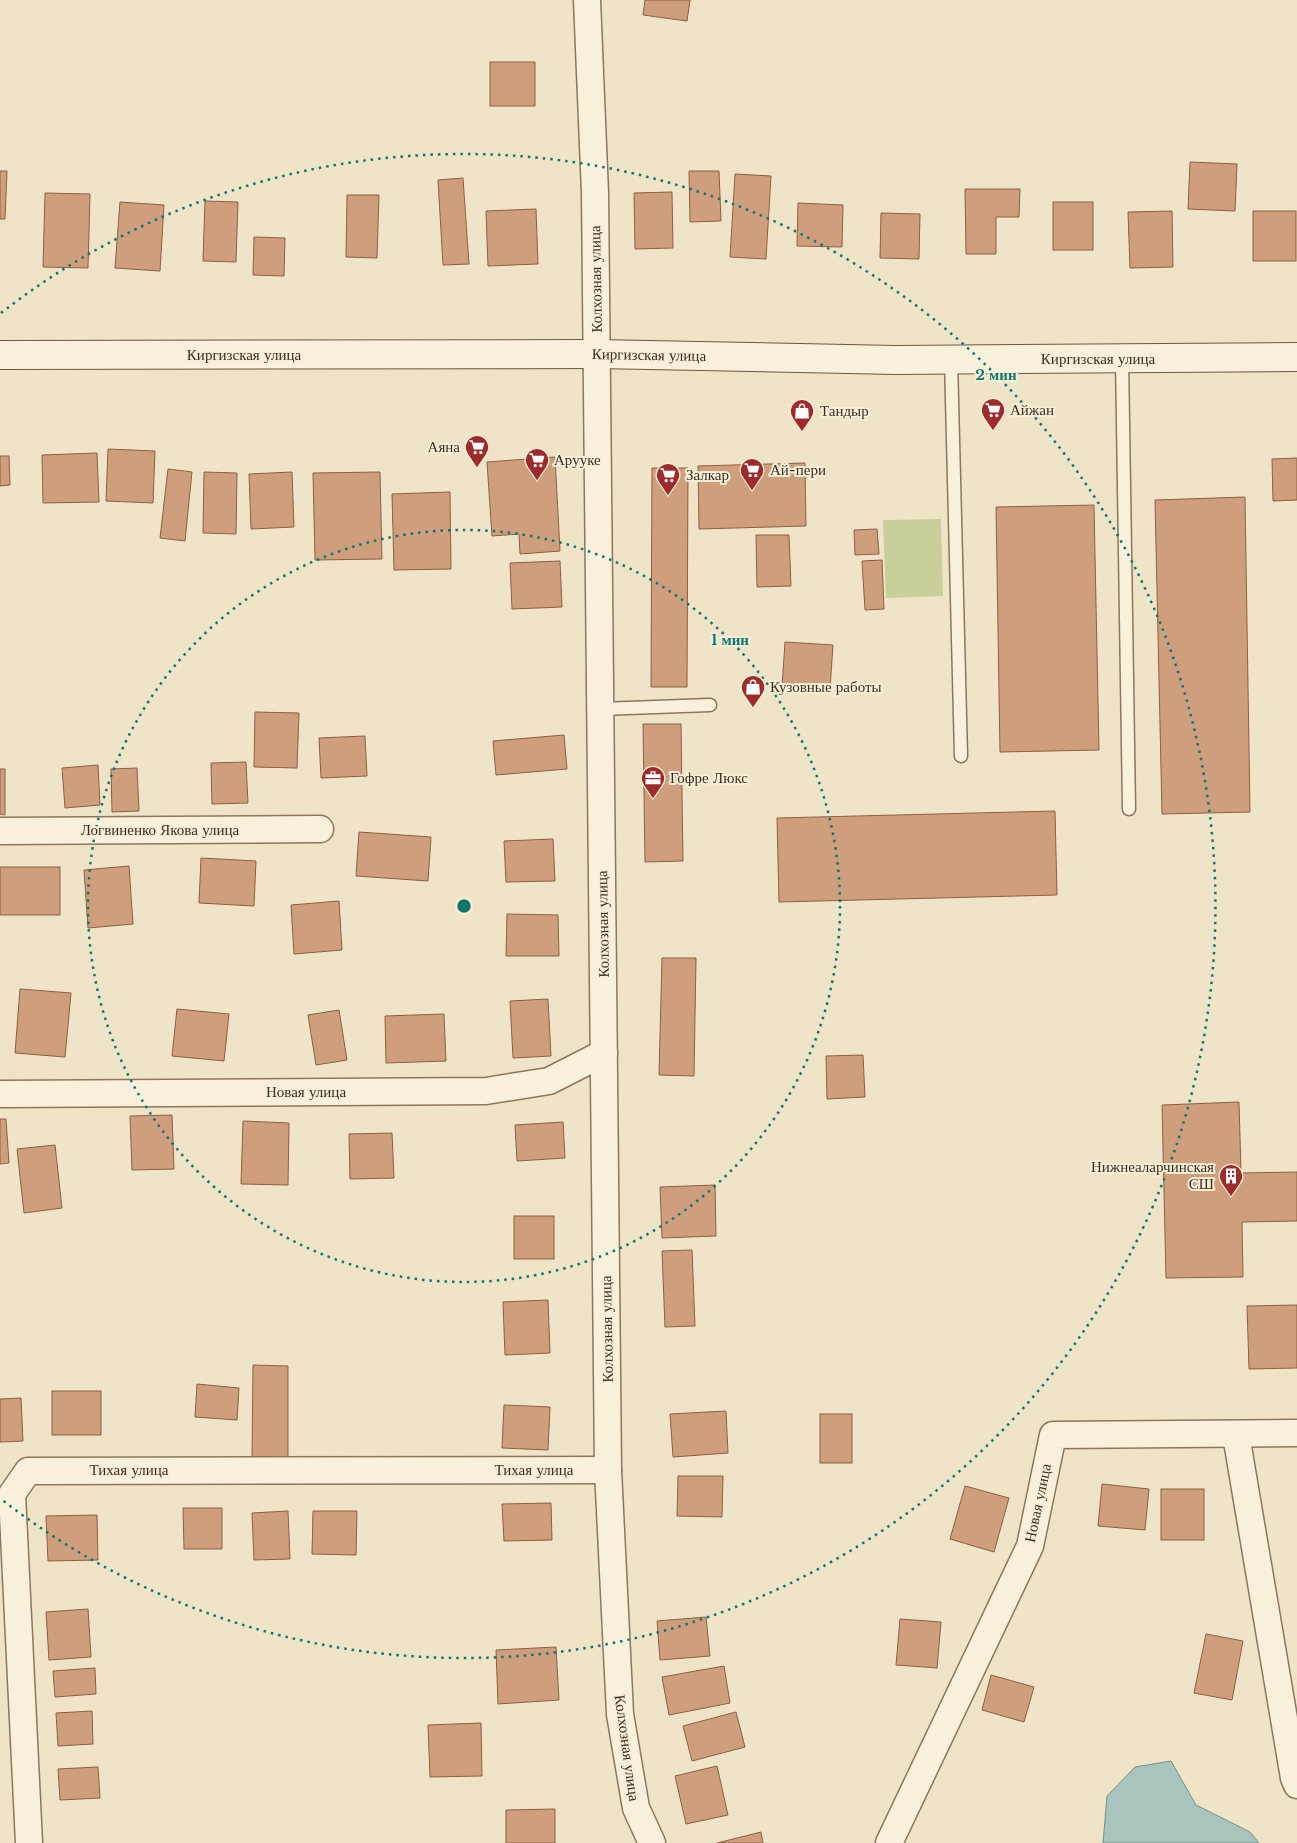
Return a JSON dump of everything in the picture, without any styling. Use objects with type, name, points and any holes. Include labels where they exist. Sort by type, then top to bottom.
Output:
[{"type":"main road","name":"Киргизская улица","points":[[0,355],[597,354],[951,360],[1297,357]]},
{"type":"street","name":"Колхозная улица","points":[[587,0],[595,193],[608,1470],[620,1714],[636,1808],[652,1843]]},
{"type":"street","name":"Логвиненко Якова улица","points":[[0,831],[320,829]]},
{"type":"street","name":"Новая улица","points":[[0,1094],[486,1091],[549,1081],[604,1053]]},
{"type":"street","name":"Новая улица","points":[[889,1843],[1030,1546],[1053,1435],[1297,1434]]},
{"type":"street","points":[[1236,1435],[1292,1768],[1297,1786]]},
{"type":"street","name":"Тихая улица","points":[[29,1843],[12,1494],[28,1470],[608,1470]]},
{"type":"lane","points":[[1122,358],[1129,809]]},
{"type":"lane","points":[[951,360],[961,756]]},
{"type":"lane","points":[[600,709],[710,705]]},
{"type":"green space","points":[[941,519],[943,596],[886,598],[883,520]]},
{"type":"water","points":[[1171,1761],[1196,1805],[1250,1832],[1259,1843],[1103,1843],[1107,1796],[1135,1767]]},
{"type":"building","points":[[645,0],[690,0],[687,21],[643,15]]},
{"type":"building","points":[[490,62],[535,62],[535,106],[490,106]]},
{"type":"building","points":[[1190,162],[1237,164],[1235,211],[1188,209]]},
{"type":"building","points":[[0,171],[7,171],[5,219],[0,219]]},
{"type":"building","points":[[689,171],[719,171],[721,221],[690,222]]},
{"type":"building","points":[[735,174],[771,176],[766,259],[730,257]]},
{"type":"building","points":[[463,178],[469,264],[443,265],[438,180]]},
{"type":"building","points":[[965,189],[1020,189],[1019,217],[996,217],[996,254],[966,254]]},
{"type":"building","points":[[672,192],[673,248],[635,249],[634,193]]},
{"type":"building","points":[[45,193],[90,194],[88,268],[43,267]]},
{"type":"building","points":[[347,195],[379,195],[377,258],[346,257]]},
{"type":"building","points":[[205,201],[238,202],[236,262],[203,261]]},
{"type":"building","points":[[120,202],[164,205],[160,271],[115,268]]},
{"type":"building","points":[[1053,202],[1093,202],[1093,250],[1053,250]]},
{"type":"building","points":[[798,203],[843,205],[842,247],[797,246]]},
{"type":"building","points":[[536,209],[538,264],[488,266],[486,211]]},
{"type":"building","points":[[1172,211],[1173,267],[1130,268],[1128,212]]},
{"type":"building","points":[[1253,211],[1296,211],[1296,261],[1253,261]]},
{"type":"building","points":[[881,213],[920,214],[919,259],[880,258]]},
{"type":"building","points":[[254,237],[285,238],[284,276],[253,275]]},
{"type":"building","points":[[108,449],[155,451],[153,503],[106,501]]},
{"type":"building","points":[[97,453],[99,502],[43,503],[42,455]]},
{"type":"building","points":[[0,456],[9,456],[10,485],[0,486]]},
{"type":"building","points":[[555,457],[560,551],[520,554],[519,534],[492,536],[487,462]]},
{"type":"building","points":[[1297,458],[1297,500],[1273,501],[1272,459]]},
{"type":"building","points":[[805,463],[806,526],[699,529],[698,466]]},
{"type":"building","points":[[652,468],[688,468],[687,687],[651,687]]},
{"type":"building","points":[[168,469],[192,472],[185,541],[160,538]]},
{"type":"building","points":[[204,472],[237,473],[236,534],[203,533]]},
{"type":"building","points":[[292,472],[294,527],[251,529],[249,474]]},
{"type":"building","points":[[380,472],[382,559],[315,560],[313,473]]},
{"type":"building","points":[[450,492],[451,569],[394,570],[392,494]]},
{"type":"building","points":[[1245,497],[1250,812],[1162,814],[1155,500]]},
{"type":"building","points":[[1094,505],[1099,750],[1000,752],[996,507]]},
{"type":"building","points":[[877,529],[879,554],[855,555],[854,530]]},
{"type":"building","points":[[756,535],[789,535],[791,586],[757,587]]},
{"type":"building","points":[[882,560],[884,609],[865,610],[862,561]]},
{"type":"building","points":[[560,561],[562,607],[512,609],[510,563]]},
{"type":"building","points":[[785,642],[833,645],[830,689],[782,687]]},
{"type":"building","points":[[255,712],[299,713],[297,768],[254,767]]},
{"type":"building","points":[[643,724],[681,724],[683,861],[645,862]]},
{"type":"building","points":[[564,735],[567,769],[496,775],[493,741]]},
{"type":"building","points":[[365,736],[367,776],[321,778],[319,738]]},
{"type":"building","points":[[246,762],[248,803],[212,804],[211,763]]},
{"type":"building","points":[[98,765],[100,805],[65,808],[62,768]]},
{"type":"building","points":[[137,768],[139,811],[112,812],[111,769]]},
{"type":"building","points":[[0,769],[5,769],[5,815],[0,814]]},
{"type":"building","points":[[1055,811],[1057,895],[779,902],[777,818]]},
{"type":"building","points":[[359,832],[431,837],[428,881],[356,876]]},
{"type":"building","points":[[553,839],[555,881],[506,882],[504,841]]},
{"type":"building","points":[[201,858],[256,861],[254,906],[199,903]]},
{"type":"building","points":[[129,866],[133,924],[88,928],[84,870]]},
{"type":"building","points":[[0,867],[60,867],[60,915],[0,915]]},
{"type":"building","points":[[339,901],[342,950],[294,954],[291,905]]},
{"type":"building","points":[[507,914],[558,915],[559,956],[506,956]]},
{"type":"building","points":[[662,958],[696,958],[694,1076],[659,1075]]},
{"type":"building","points":[[20,989],[71,993],[65,1057],[15,1053]]},
{"type":"building","points":[[548,999],[551,1056],[513,1058],[510,1001]]},
{"type":"building","points":[[177,1009],[229,1014],[224,1061],[172,1056]]},
{"type":"building","points":[[339,1010],[347,1060],[316,1065],[308,1015]]},
{"type":"building","points":[[444,1014],[446,1061],[386,1063],[385,1016]]},
{"type":"building","points":[[863,1055],[865,1097],[827,1099],[826,1056]]},
{"type":"building","name":"Нижнеаларчинская СШ","points":[[1239,1102],[1241,1173],[1297,1172],[1297,1221],[1242,1222],[1243,1277],[1166,1278],[1162,1105]]},
{"type":"building","points":[[172,1115],[174,1169],[132,1170],[130,1116]]},
{"type":"building","points":[[0,1119],[6,1119],[9,1163],[0,1164]]},
{"type":"building","points":[[243,1121],[289,1123],[288,1185],[241,1184]]},
{"type":"building","points":[[563,1122],[565,1158],[517,1161],[515,1125]]},
{"type":"building","points":[[392,1133],[394,1178],[350,1179],[349,1134]]},
{"type":"building","points":[[55,1145],[62,1208],[24,1213],[17,1149]]},
{"type":"building","points":[[715,1185],[716,1236],[662,1238],[660,1187]]},
{"type":"building","points":[[514,1216],[554,1216],[554,1259],[514,1259]]},
{"type":"building","points":[[692,1250],[695,1326],[665,1327],[662,1251]]},
{"type":"building","points":[[548,1300],[550,1353],[505,1355],[503,1302]]},
{"type":"building","points":[[1297,1305],[1297,1368],[1249,1369],[1247,1306]]},
{"type":"building","points":[[253,1365],[288,1366],[288,1458],[252,1458]]},
{"type":"building","points":[[197,1384],[239,1388],[237,1420],[195,1417]]},
{"type":"building","points":[[52,1391],[101,1391],[101,1435],[52,1435]]},
{"type":"building","points":[[21,1398],[23,1441],[0,1442],[0,1399]]},
{"type":"building","points":[[504,1405],[550,1407],[548,1450],[502,1448]]},
{"type":"building","points":[[726,1411],[728,1453],[673,1457],[670,1414]]},
{"type":"building","points":[[820,1414],[852,1414],[852,1463],[820,1463]]},
{"type":"building","points":[[678,1476],[723,1476],[722,1517],[677,1516]]},
{"type":"building","points":[[1102,1484],[1149,1489],[1145,1530],[1098,1526]]},
{"type":"building","points":[[965,1486],[1009,1498],[994,1552],[950,1539]]},
{"type":"building","points":[[1161,1489],[1204,1489],[1204,1540],[1161,1540]]},
{"type":"building","points":[[551,1503],[552,1540],[504,1541],[502,1504]]},
{"type":"building","points":[[183,1508],[222,1508],[222,1549],[184,1549]]},
{"type":"building","points":[[288,1511],[290,1559],[254,1560],[252,1513]]},
{"type":"building","points":[[313,1511],[357,1511],[356,1555],[312,1554]]},
{"type":"building","points":[[97,1515],[98,1560],[48,1561],[46,1516]]},
{"type":"building","points":[[88,1609],[91,1657],[49,1660],[46,1612]]},
{"type":"building","points":[[706,1617],[710,1656],[660,1660],[657,1621]]},
{"type":"building","points":[[900,1619],[941,1622],[937,1668],[896,1665]]},
{"type":"building","points":[[1206,1634],[1243,1641],[1232,1700],[1194,1693]]},
{"type":"building","points":[[556,1647],[559,1700],[498,1704],[496,1650]]},
{"type":"building","points":[[724,1666],[730,1703],[669,1715],[662,1677]]},
{"type":"building","points":[[95,1668],[96,1694],[55,1697],[53,1671]]},
{"type":"building","points":[[991,1675],[1034,1687],[1024,1722],[982,1710]]},
{"type":"building","points":[[92,1711],[93,1744],[58,1746],[56,1713]]},
{"type":"building","points":[[736,1712],[745,1747],[692,1761],[683,1726]]},
{"type":"building","points":[[481,1723],[482,1776],[430,1777],[428,1725]]},
{"type":"building","points":[[717,1766],[728,1815],[686,1824],[675,1776]]},
{"type":"building","points":[[98,1767],[100,1798],[60,1800],[58,1769]]},
{"type":"building","points":[[555,1809],[555,1843],[506,1843],[506,1810]]},
{"type":"building","points":[[761,1832],[763,1843],[717,1843]]},
{"type":"place","name":"Айжан","points":[[993,431]]},
{"type":"place","name":"Тандыр","points":[[802,432]]},
{"type":"place","name":"Аяна","points":[[477,468]]},
{"type":"place","name":"Арууке","points":[[537,481]]},
{"type":"place","name":"Ай-пери","points":[[752,491]]},
{"type":"place","name":"Залкар","points":[[668,496]]},
{"type":"place","name":"Кузовные работы","points":[[753,708]]},
{"type":"place","name":"Гофре Люкс","points":[[653,799]]},
{"type":"place","name":"Нижнеаларчинская СШ","points":[[1231,1197]]}]
